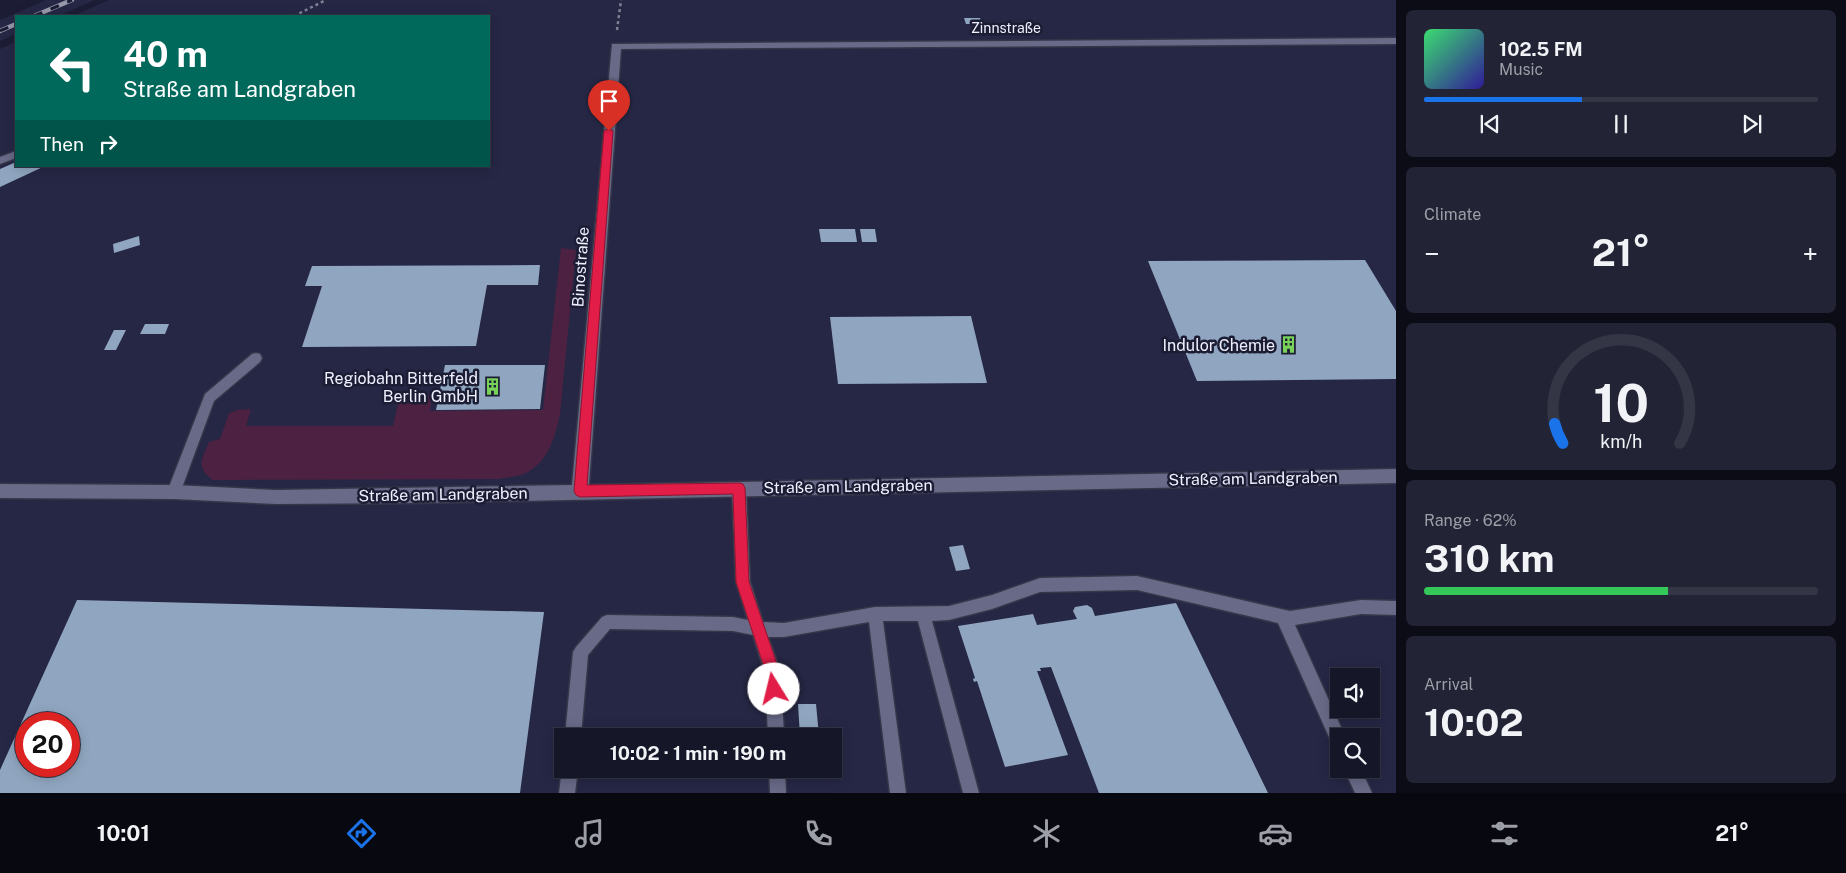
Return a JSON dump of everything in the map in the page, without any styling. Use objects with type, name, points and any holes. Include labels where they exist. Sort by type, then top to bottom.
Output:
[{"type":"street","name":"Zinnstraße","points":[[616,46],[1396,41]]},
{"type":"street","name":"Binostraße","points":[[580,491],[616,46]]},
{"type":"street","name":"Straße am Landgraben","points":[[0,491],[174,492],[276,497],[417,496],[580,491],[1396,476]]},
{"type":"lane","points":[[0,161],[15,154]]},
{"type":"lane","points":[[174,492],[209,398],[256,358]]},
{"type":"lane","points":[[739,488],[743,582],[773,673],[776,728]]},
{"type":"lane","points":[[574,728],[581,652],[606,622],[733,624],[758,629],[784,630],[874,614],[949,613],[992,602],[1040,585],[1137,583],[1290,618],[1361,607],[1396,608]]},
{"type":"lane","points":[[874,614],[898,793]]},
{"type":"lane","points":[[923,614],[971,793]]},
{"type":"lane","points":[[1282,616],[1333,728]]},
{"type":"lane","points":[[568,793],[569,778]]},
{"type":"lane","points":[[777,778],[778,793]]},
{"type":"lane","points":[[1356,778],[1364,793]]},
{"type":"path","points":[[296,15],[326,0]]},
{"type":"path","points":[[616,46],[621,0]]},
{"type":"shaded area","points":[[46,0],[95,0],[60,15],[15,15],[15,34],[0,41],[0,20]]},
{"type":"shaded area","points":[[109,0],[1396,0],[1396,793],[0,793],[0,49],[15,42],[15,167],[490,167],[490,15],[75,15]]},
{"type":"shaded area","points":[[561,248],[576,250],[560,414],[553,440],[546,455],[534,468],[526,473],[499,479],[213,480],[204,471],[202,459],[209,442],[220,439],[229,413],[238,410],[251,409],[246,426],[393,426],[401,391],[423,391],[422,395],[432,395],[430,411],[543,410]]},
{"type":"building","points":[[964,18],[980,18],[982,24],[966,24]]},
{"type":"building","points":[[15,162],[15,167],[43,167],[0,187],[0,169]]},
{"type":"building","points":[[819,229],[855,229],[857,242],[821,242]]},
{"type":"building","points":[[860,229],[875,229],[877,242],[862,242]]},
{"type":"building","points":[[139,236],[140,245],[114,253],[113,244]]},
{"type":"building","name":"Indulor Chemie","points":[[1365,260],[1396,311],[1396,379],[1197,381],[1148,261]]},
{"type":"building","points":[[540,265],[538,285],[487,285],[476,346],[302,347],[322,286],[305,286],[312,266]]},
{"type":"building","points":[[971,316],[987,383],[838,384],[830,317]]},
{"type":"building","points":[[145,324],[169,324],[165,334],[140,334]]},
{"type":"building","points":[[114,330],[126,330],[116,350],[104,350]]},
{"type":"building","name":"Regiobahn Bitterfeld Berlin GmbH","points":[[445,365],[545,365],[540,409],[436,410]]},
{"type":"building","points":[[963,545],[970,569],[956,571],[949,547]]},
{"type":"building","points":[[77,600],[544,612],[520,793],[0,793],[0,770],[15,737],[15,777],[80,777],[80,712],[26,712]]},
{"type":"building","points":[[1176,603],[1268,793],[1099,793],[1051,667],[1040,668],[1041,671],[1037,671],[1068,755],[1005,767],[977,681],[974,682],[973,679],[975,678],[958,626],[1033,614],[1037,625],[1077,619],[1073,611],[1075,607],[1087,605],[1092,608],[1095,616]]},
{"type":"building","points":[[798,704],[816,704],[818,728],[800,728]]},
{"type":"railway","points":[[36,15],[72,0]]},
{"type":"railway","points":[[0,31],[15,24]]},
{"type":"place","name":"Indulor Chemie","points":[[1289,345]]},
{"type":"place","name":"Regiobahn Bitterfeld Berlin GmbH","points":[[492,387]]},
{"type":"route","points":[[609,131],[580,491],[739,488],[743,582],[773,673],[774,689]]}]
